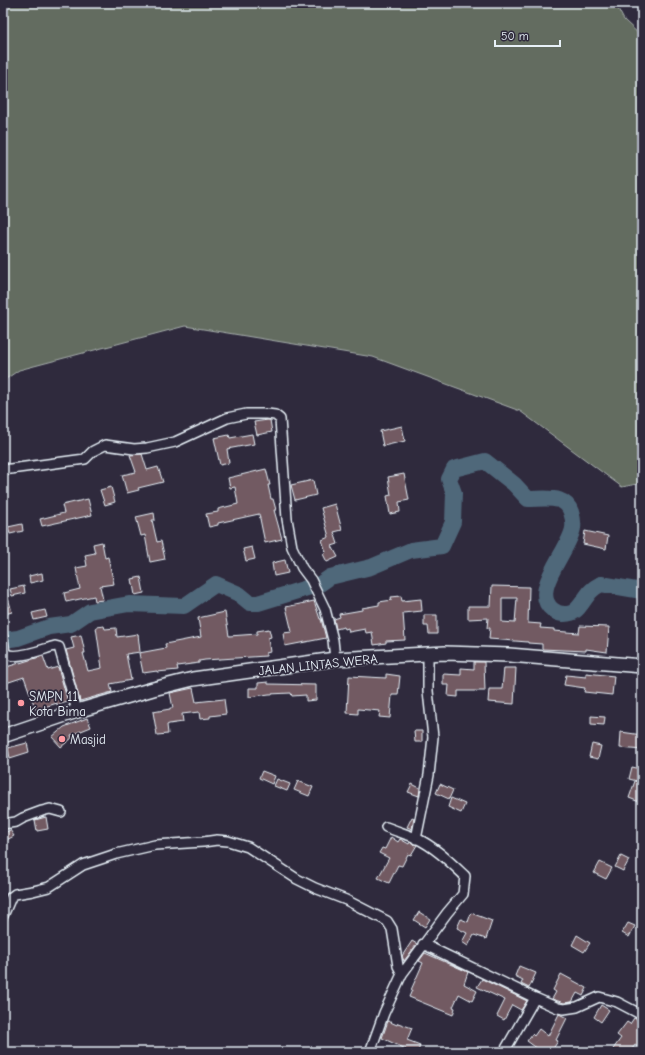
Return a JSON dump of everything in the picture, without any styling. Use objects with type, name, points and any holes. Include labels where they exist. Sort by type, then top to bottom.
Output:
[{"type":"main road","name":"JALAN LINTAS WERA","points":[[3,736],[77,711],[193,679],[335,659],[428,654],[509,654],[642,666]]},
{"type":"street","points":[[3,470],[85,459],[93,451],[105,445],[134,449],[147,448],[175,442],[227,418],[246,414],[275,415],[280,419],[287,519],[292,547],[302,568],[311,580],[318,594],[328,620],[335,659]]},
{"type":"street","points":[[3,638],[5,653],[13,656],[20,656],[55,646],[59,647],[77,711]]},
{"type":"street","points":[[416,839],[429,776],[434,737],[428,691],[428,654]]},
{"type":"street","points":[[3,824],[16,822],[23,818],[50,809],[61,812]]},
{"type":"street","points":[[371,1052],[384,1012],[402,974],[463,894],[465,876],[442,855],[416,839],[386,827]]},
{"type":"street","points":[[3,916],[11,897],[15,894],[48,887],[83,865],[116,854],[155,845],[217,840],[228,841],[248,847],[297,879],[352,903],[387,921],[392,929],[398,966],[402,974]]},
{"type":"street","points":[[424,944],[535,998],[564,1009],[577,1007],[599,997],[617,1002],[642,1015]]},
{"type":"street","points":[[504,1052],[535,998]]},
{"type":"shaded area","points":[[3,3],[615,3],[624,20],[642,37],[642,483],[622,487],[520,411],[373,357],[185,326],[19,370],[3,381]]},
{"type":"building","points":[[270,420],[272,432],[257,435],[254,422]]},
{"type":"building","points":[[402,426],[405,441],[383,446],[380,431]]},
{"type":"building","points":[[252,434],[254,444],[227,449],[229,463],[220,465],[214,438],[229,435],[230,438]]},
{"type":"building","points":[[142,454],[147,470],[158,467],[163,482],[138,488],[139,490],[127,493],[122,475],[136,472],[130,455]]},
{"type":"building","points":[[266,469],[270,485],[268,485],[271,499],[273,499],[276,510],[274,510],[282,539],[265,543],[259,514],[218,523],[218,525],[209,527],[206,514],[218,512],[218,509],[238,504],[235,487],[230,488],[228,478]]},
{"type":"building","points":[[404,474],[409,500],[399,502],[400,512],[390,514],[387,496],[391,495],[388,477]]},
{"type":"building","points":[[313,480],[316,495],[295,500],[291,485]]},
{"type":"building","points":[[111,487],[115,502],[105,505],[100,490]]},
{"type":"building","points":[[88,499],[92,515],[42,526],[40,519],[64,513],[62,505]]},
{"type":"building","points":[[335,504],[342,530],[334,532],[338,544],[332,546],[338,557],[327,562],[323,554],[326,552],[322,540],[329,537],[321,508]]},
{"type":"building","points":[[154,513],[155,520],[152,520],[157,542],[161,541],[165,559],[150,562],[145,535],[141,536],[136,517]]},
{"type":"building","points":[[22,524],[23,531],[10,534],[8,527]]},
{"type":"building","points":[[585,531],[608,536],[606,549],[583,544]]},
{"type":"building","points":[[102,542],[105,558],[108,557],[114,584],[100,586],[103,600],[95,601],[94,596],[66,602],[64,593],[80,589],[76,568],[87,566],[85,555],[95,553],[93,544]]},
{"type":"building","points":[[252,547],[255,559],[246,561],[243,549]]},
{"type":"building","points":[[285,560],[288,573],[274,576],[272,563]]},
{"type":"building","points":[[42,573],[43,580],[30,583],[29,576]]},
{"type":"building","points":[[141,577],[144,593],[135,595],[132,579]]},
{"type":"building","points":[[24,586],[25,593],[12,596],[10,589]]},
{"type":"building","points":[[492,586],[529,587],[528,623],[541,624],[540,628],[554,629],[554,631],[579,633],[580,626],[609,627],[607,652],[586,649],[586,651],[542,649],[542,644],[489,639],[490,628],[487,628],[488,618],[468,619],[468,606],[491,606]],"holes":[[[502,598],[517,598],[515,623],[502,622]]]},
{"type":"building","points":[[5,587],[12,612],[5,614],[3,608],[3,588]]},
{"type":"building","points":[[401,596],[402,601],[421,599],[422,611],[403,613],[405,640],[386,641],[386,643],[374,645],[372,632],[366,633],[365,629],[349,632],[348,628],[345,629],[344,627],[336,629],[334,619],[340,617],[339,614],[362,610],[362,608],[379,605],[379,602],[392,600],[391,597]]},
{"type":"building","points":[[314,601],[326,638],[285,646],[283,633],[292,632],[286,607]]},
{"type":"building","points":[[45,610],[47,617],[34,620],[32,613]]},
{"type":"building","points":[[225,612],[229,636],[257,634],[257,631],[269,629],[271,637],[268,638],[270,652],[266,653],[266,656],[205,660],[199,661],[199,663],[177,666],[178,670],[143,673],[139,653],[166,648],[165,644],[201,637],[198,618]]},
{"type":"building","points":[[424,615],[437,615],[437,634],[429,634],[428,626],[424,626]]},
{"type":"building","points":[[104,626],[105,629],[116,628],[117,637],[138,634],[140,652],[126,654],[131,680],[110,684],[112,692],[80,701],[66,650],[74,648],[71,637],[81,635],[85,653],[83,653],[88,671],[102,668],[96,627]]},
{"type":"building","points":[[43,656],[48,670],[58,667],[68,702],[57,705],[57,703],[36,710],[24,677],[3,684],[3,668]]},
{"type":"building","points":[[474,662],[484,662],[485,691],[458,691],[458,697],[448,696],[449,685],[443,685],[443,674],[461,675],[461,668],[474,669]]},
{"type":"building","points":[[504,668],[516,668],[514,704],[488,702],[489,689],[502,689]]},
{"type":"building","points":[[586,673],[614,676],[612,695],[584,692],[585,688],[564,685],[566,675],[586,677]]},
{"type":"building","points":[[386,674],[400,676],[398,695],[392,695],[390,718],[379,717],[380,711],[358,709],[358,714],[347,713],[349,676],[386,678]]},
{"type":"building","points":[[268,682],[268,684],[316,685],[316,700],[306,701],[306,695],[292,696],[291,693],[249,697],[249,688],[258,688],[258,683]]},
{"type":"building","points":[[193,688],[196,702],[224,699],[226,714],[200,719],[199,712],[182,714],[183,722],[167,725],[168,734],[157,735],[153,712],[173,708],[170,693]]},
{"type":"building","points":[[591,716],[605,717],[604,725],[591,724]]},
{"type":"building","points":[[87,718],[91,727],[71,735],[72,738],[61,747],[52,737],[64,727]]},
{"type":"building","points":[[414,731],[422,731],[422,742],[415,742]]},
{"type":"building","points":[[621,732],[642,735],[642,750],[620,748]]},
{"type":"building","points":[[27,743],[29,752],[10,758],[8,748]]},
{"type":"building","points":[[592,744],[601,746],[598,759],[589,757]]},
{"type":"building","points":[[632,767],[641,769],[637,781],[629,779]]},
{"type":"building","points":[[262,771],[275,776],[272,784],[259,778]]},
{"type":"building","points":[[277,779],[290,784],[287,791],[274,786]]},
{"type":"building","points":[[298,781],[313,787],[309,796],[294,790]]},
{"type":"building","points":[[635,781],[642,784],[642,803],[629,798]]},
{"type":"building","points":[[412,784],[420,788],[419,796],[408,792]]},
{"type":"building","points":[[440,784],[453,790],[449,799],[436,793]]},
{"type":"building","points":[[451,798],[465,804],[461,813],[448,807]]},
{"type":"building","points":[[46,817],[48,829],[37,831],[35,820]]},
{"type":"building","points":[[412,817],[414,818],[412,829],[407,827]]},
{"type":"building","points":[[10,830],[14,836],[3,842],[3,834]]},
{"type":"building","points":[[391,837],[398,842],[400,839],[409,844],[410,842],[417,845],[411,855],[408,854],[402,866],[398,865],[389,883],[378,878],[389,858],[379,853],[382,848],[385,849]]},
{"type":"building","points":[[621,856],[629,860],[623,871],[615,867]]},
{"type":"building","points":[[600,862],[612,868],[606,879],[594,873]]},
{"type":"building","points":[[419,912],[430,919],[425,927],[414,920]]},
{"type":"building","points":[[471,913],[492,921],[486,939],[474,935],[468,946],[462,942],[467,933],[457,928],[461,919],[468,922]]},
{"type":"building","points":[[628,923],[635,926],[629,937],[622,933]]},
{"type":"building","points":[[577,935],[590,943],[584,952],[572,945]]},
{"type":"building","points":[[412,941],[417,944],[404,961],[402,956]]},
{"type":"building","points":[[425,953],[468,972],[464,984],[477,991],[472,1001],[459,994],[453,1007],[455,1008],[453,1015],[409,997],[423,963],[419,961]]},
{"type":"building","points":[[519,966],[536,973],[529,988],[521,984],[523,980],[515,976]]},
{"type":"building","points":[[561,974],[587,988],[583,996],[577,993],[572,1002],[564,1003],[552,999],[556,992],[553,990]]},
{"type":"building","points":[[482,979],[527,1001],[521,1010],[512,1005],[504,1020],[497,1016],[505,1000],[477,987]]},
{"type":"building","points":[[601,1005],[609,1010],[601,1022],[594,1017]]},
{"type":"building","points":[[559,1014],[567,1018],[556,1040],[558,1041],[551,1052],[542,1052],[527,1041],[532,1034],[534,1036],[539,1029],[548,1036]]},
{"type":"building","points":[[634,1018],[642,1022],[642,1050],[635,1045],[630,1052],[611,1052],[621,1038],[617,1035],[627,1022],[630,1024]]},
{"type":"building","points":[[388,1021],[397,1025],[398,1023],[412,1028],[407,1040],[420,1045],[418,1052],[405,1052],[406,1049],[382,1038]]},
{"type":"waterway","points":[[3,640],[18,638],[49,627],[71,624],[90,611],[129,604],[184,606],[216,584],[239,594],[250,603],[258,603],[320,584],[330,577],[371,567],[411,550],[442,546],[453,522],[454,493],[449,479],[454,469],[485,461],[514,484],[528,499],[555,499],[565,503],[570,510],[573,518],[573,528],[565,548],[552,570],[545,593],[547,602],[553,610],[564,614],[574,612],[591,591],[601,584],[642,591]]},
{"type":"place","name":"SMPN 11 Kota Bima","points":[[21,703]]},
{"type":"place","name":"Masjid","points":[[62,739]]}]
